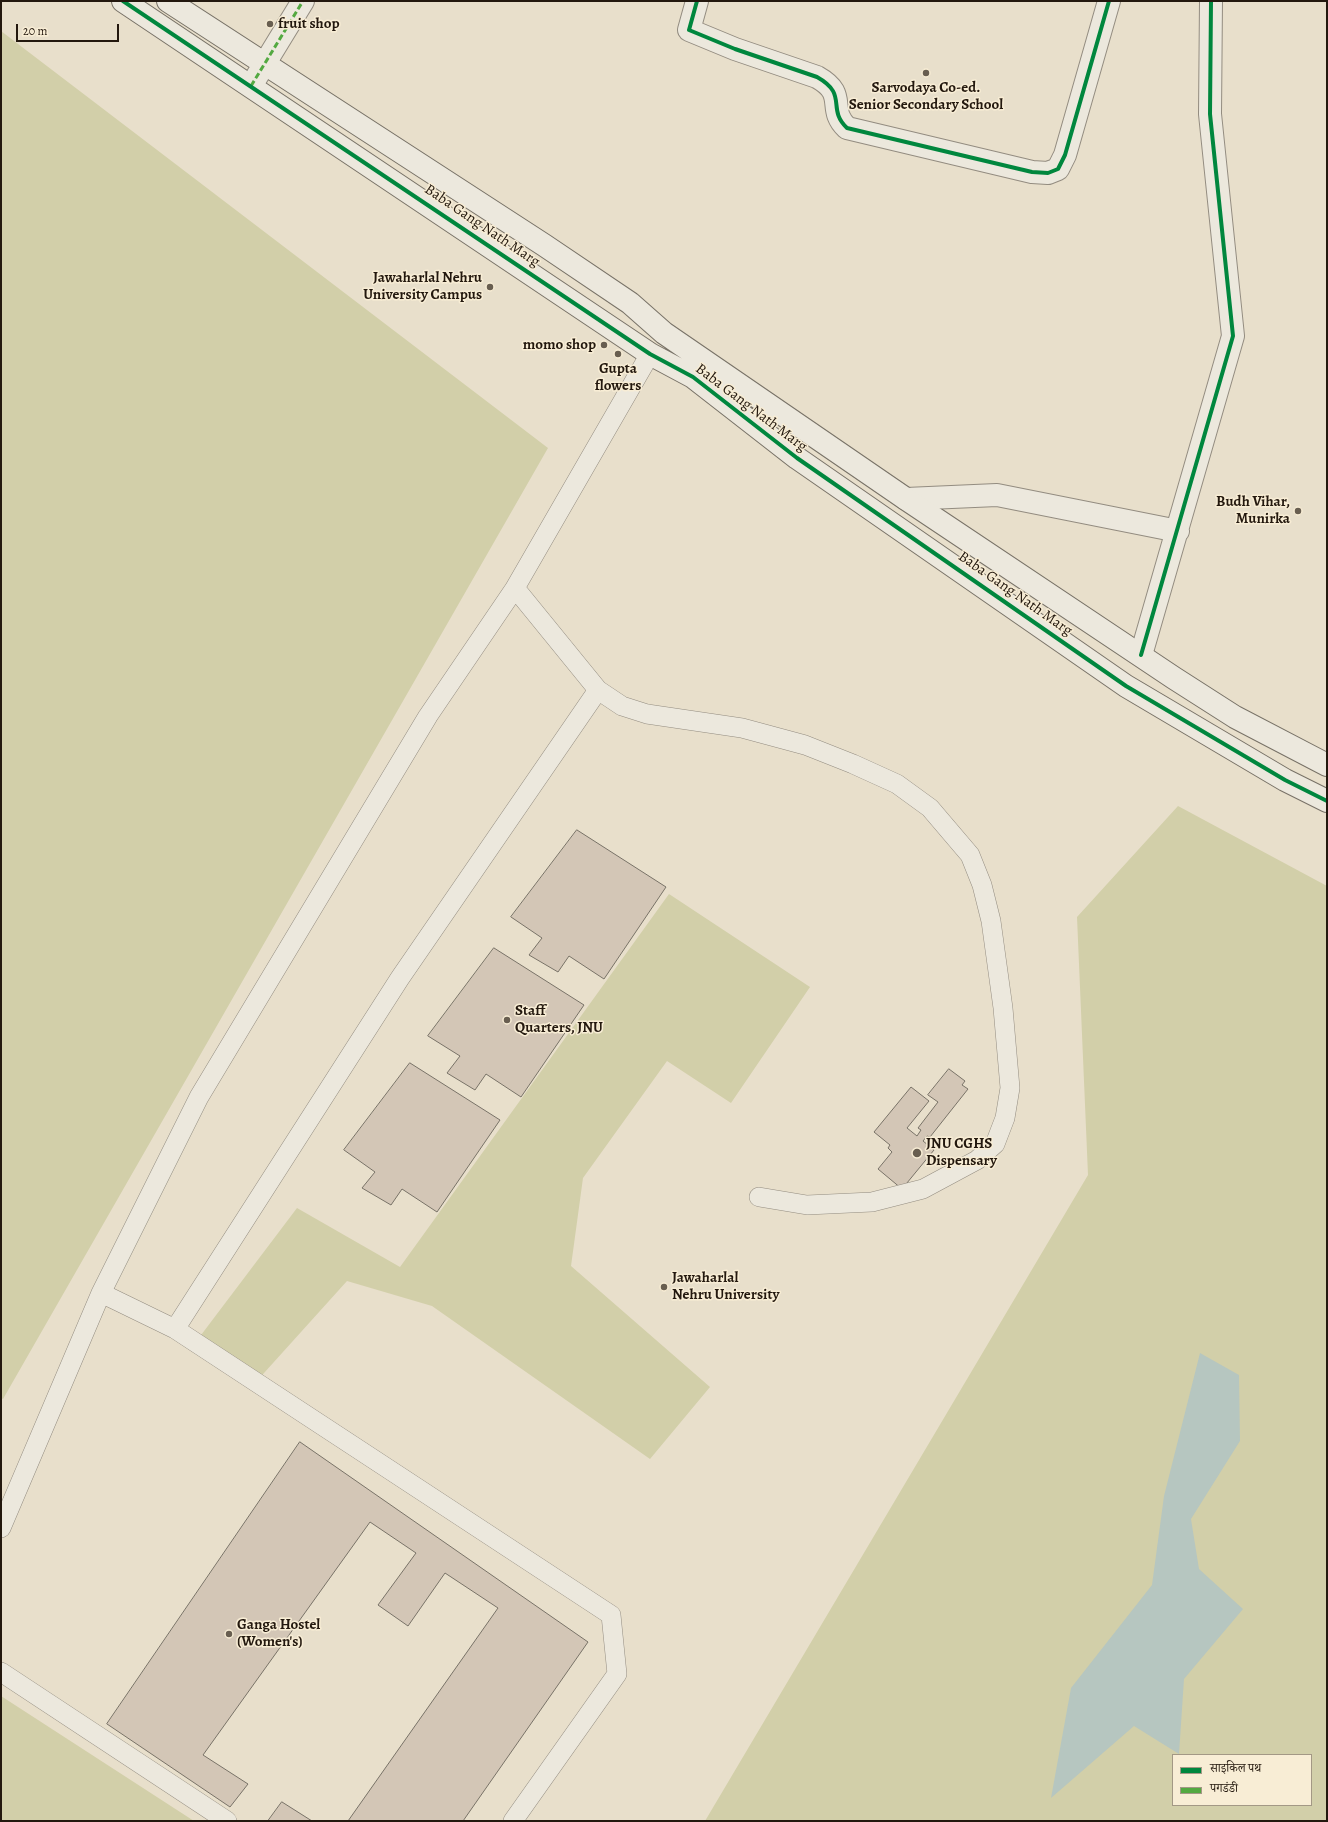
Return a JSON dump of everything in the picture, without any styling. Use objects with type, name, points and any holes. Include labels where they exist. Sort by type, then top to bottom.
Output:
[{"type":"street","name":"Baba Gang Nath Marg","points":[[123,1],[650,354],[693,377],[797,458],[1126,686],[1285,780],[1327,801]]},
{"type":"street","name":"Baba Gang Nath Marg","points":[[168,1],[264,65],[544,245],[630,303],[664,332],[1040,590],[1235,718],[1327,765]]},
{"type":"street","points":[[251,86],[303,1]]},
{"type":"street","points":[[697,1],[689,30],[735,49],[817,77],[829,84],[836,97],[836,112],[840,122],[847,128],[1024,170],[1048,173],[1058,169],[1065,155],[1109,1]]},
{"type":"street","points":[[1141,655],[1233,336],[1210,114],[1210,1]]},
{"type":"street","points":[[650,354],[664,332]]},
{"type":"street","points":[[906,499],[997,495],[1178,531]]},
{"type":"lane","points":[[1,1528],[101,1293],[199,1097],[428,716],[515,588],[650,354]]},
{"type":"lane","points":[[515,588],[598,690],[622,706],[647,714],[742,728],[805,745],[853,764],[897,784],[930,808],[970,855],[982,885],[991,921],[1002,1000],[1010,1088],[1005,1118],[995,1144],[977,1160],[923,1189],[872,1202],[807,1205],[759,1197]]},
{"type":"lane","points":[[175,1329],[400,978],[598,690]]},
{"type":"lane","points":[[101,1293],[175,1329],[612,1615],[616,1674],[513,1821]]},
{"type":"lane","points":[[1,1672],[227,1821]]},
{"type":"shaded area","points":[[1,31],[548,448],[3,1399],[1,1398]]},
{"type":"shaded area","points":[[1178,806],[1327,886],[1327,1821],[705,1821],[1088,1175],[1077,917]]},
{"type":"shaded area","points":[[669,894],[810,987],[731,1103],[667,1061],[583,1178],[571,1266],[710,1387],[650,1459],[432,1306],[347,1281],[255,1383],[192,1347],[297,1208],[400,1267]]},
{"type":"shaded area","points":[[1200,1353],[1239,1375],[1240,1441],[1191,1519],[1199,1569],[1243,1609],[1184,1679],[1179,1754],[1134,1726],[1051,1798],[1071,1688],[1152,1585],[1164,1496]]},
{"type":"shaded area","points":[[1,1696],[194,1821],[1,1821]]},
{"type":"building","name":"Staff Quarters, JNU","points":[[577,830],[666,887],[604,979],[569,956],[558,972],[529,955],[542,938],[511,917]]},
{"type":"building","name":"Staff Quarters, JNU","points":[[494,948],[584,1005],[521,1097],[486,1074],[475,1090],[447,1073],[460,1056],[428,1036]]},
{"type":"building","points":[[410,1063],[500,1120],[437,1212],[402,1189],[391,1205],[362,1188],[375,1172],[344,1150]]},
{"type":"building","points":[[949,1069],[965,1081],[962,1085],[968,1089],[930,1137],[927,1136],[923,1141],[934,1150],[902,1189],[878,1169],[892,1152],[888,1148],[890,1145],[874,1132],[911,1087],[929,1101],[907,1128],[917,1136],[921,1130],[918,1128],[938,1102],[928,1095]]},
{"type":"building","name":"Ganga Hostel (Women's)","points":[[300,1442],[588,1642],[463,1821],[348,1821],[498,1608],[445,1573],[408,1626],[378,1605],[416,1553],[370,1522],[203,1755],[248,1784],[230,1807],[107,1724]]},
{"type":"building","points":[[282,1802],[312,1821],[268,1821]]},
{"type":"marked path","points":[[251,86],[303,1]]},
{"type":"cycle path","points":[[123,1],[650,354],[693,377],[797,458],[1126,686],[1285,780],[1327,801]]},
{"type":"cycle path","points":[[697,1],[689,30],[735,49],[817,77],[827,84],[832,90],[835,96],[838,114],[841,121],[847,128],[1032,172],[1048,173],[1058,169],[1065,155],[1109,1]]},
{"type":"cycle path","points":[[1141,655],[1233,336],[1210,114],[1211,1]]},
{"type":"place","name":"fruit shop","points":[[270,24]]},
{"type":"place","name":"Sarvodaya Co-ed. Senior Secondary School","points":[[926,73]]},
{"type":"place","name":"Jawaharlal Nehru University Campus","points":[[490,287]]},
{"type":"place","name":"momo shop","points":[[604,345]]},
{"type":"place","name":"Gupta flowers","points":[[618,354]]},
{"type":"place","name":"Budh Vihar, Munirka","points":[[1298,511]]},
{"type":"place","name":"Staff Quarters, JNU","points":[[507,1020]]},
{"type":"place","name":"JNU CGHS Dispensary","points":[[917,1153]]},
{"type":"place","name":"Jawaharlal Nehru University","points":[[664,1287]]},
{"type":"place","name":"Ganga Hostel (Women's)","points":[[229,1634]]}]
